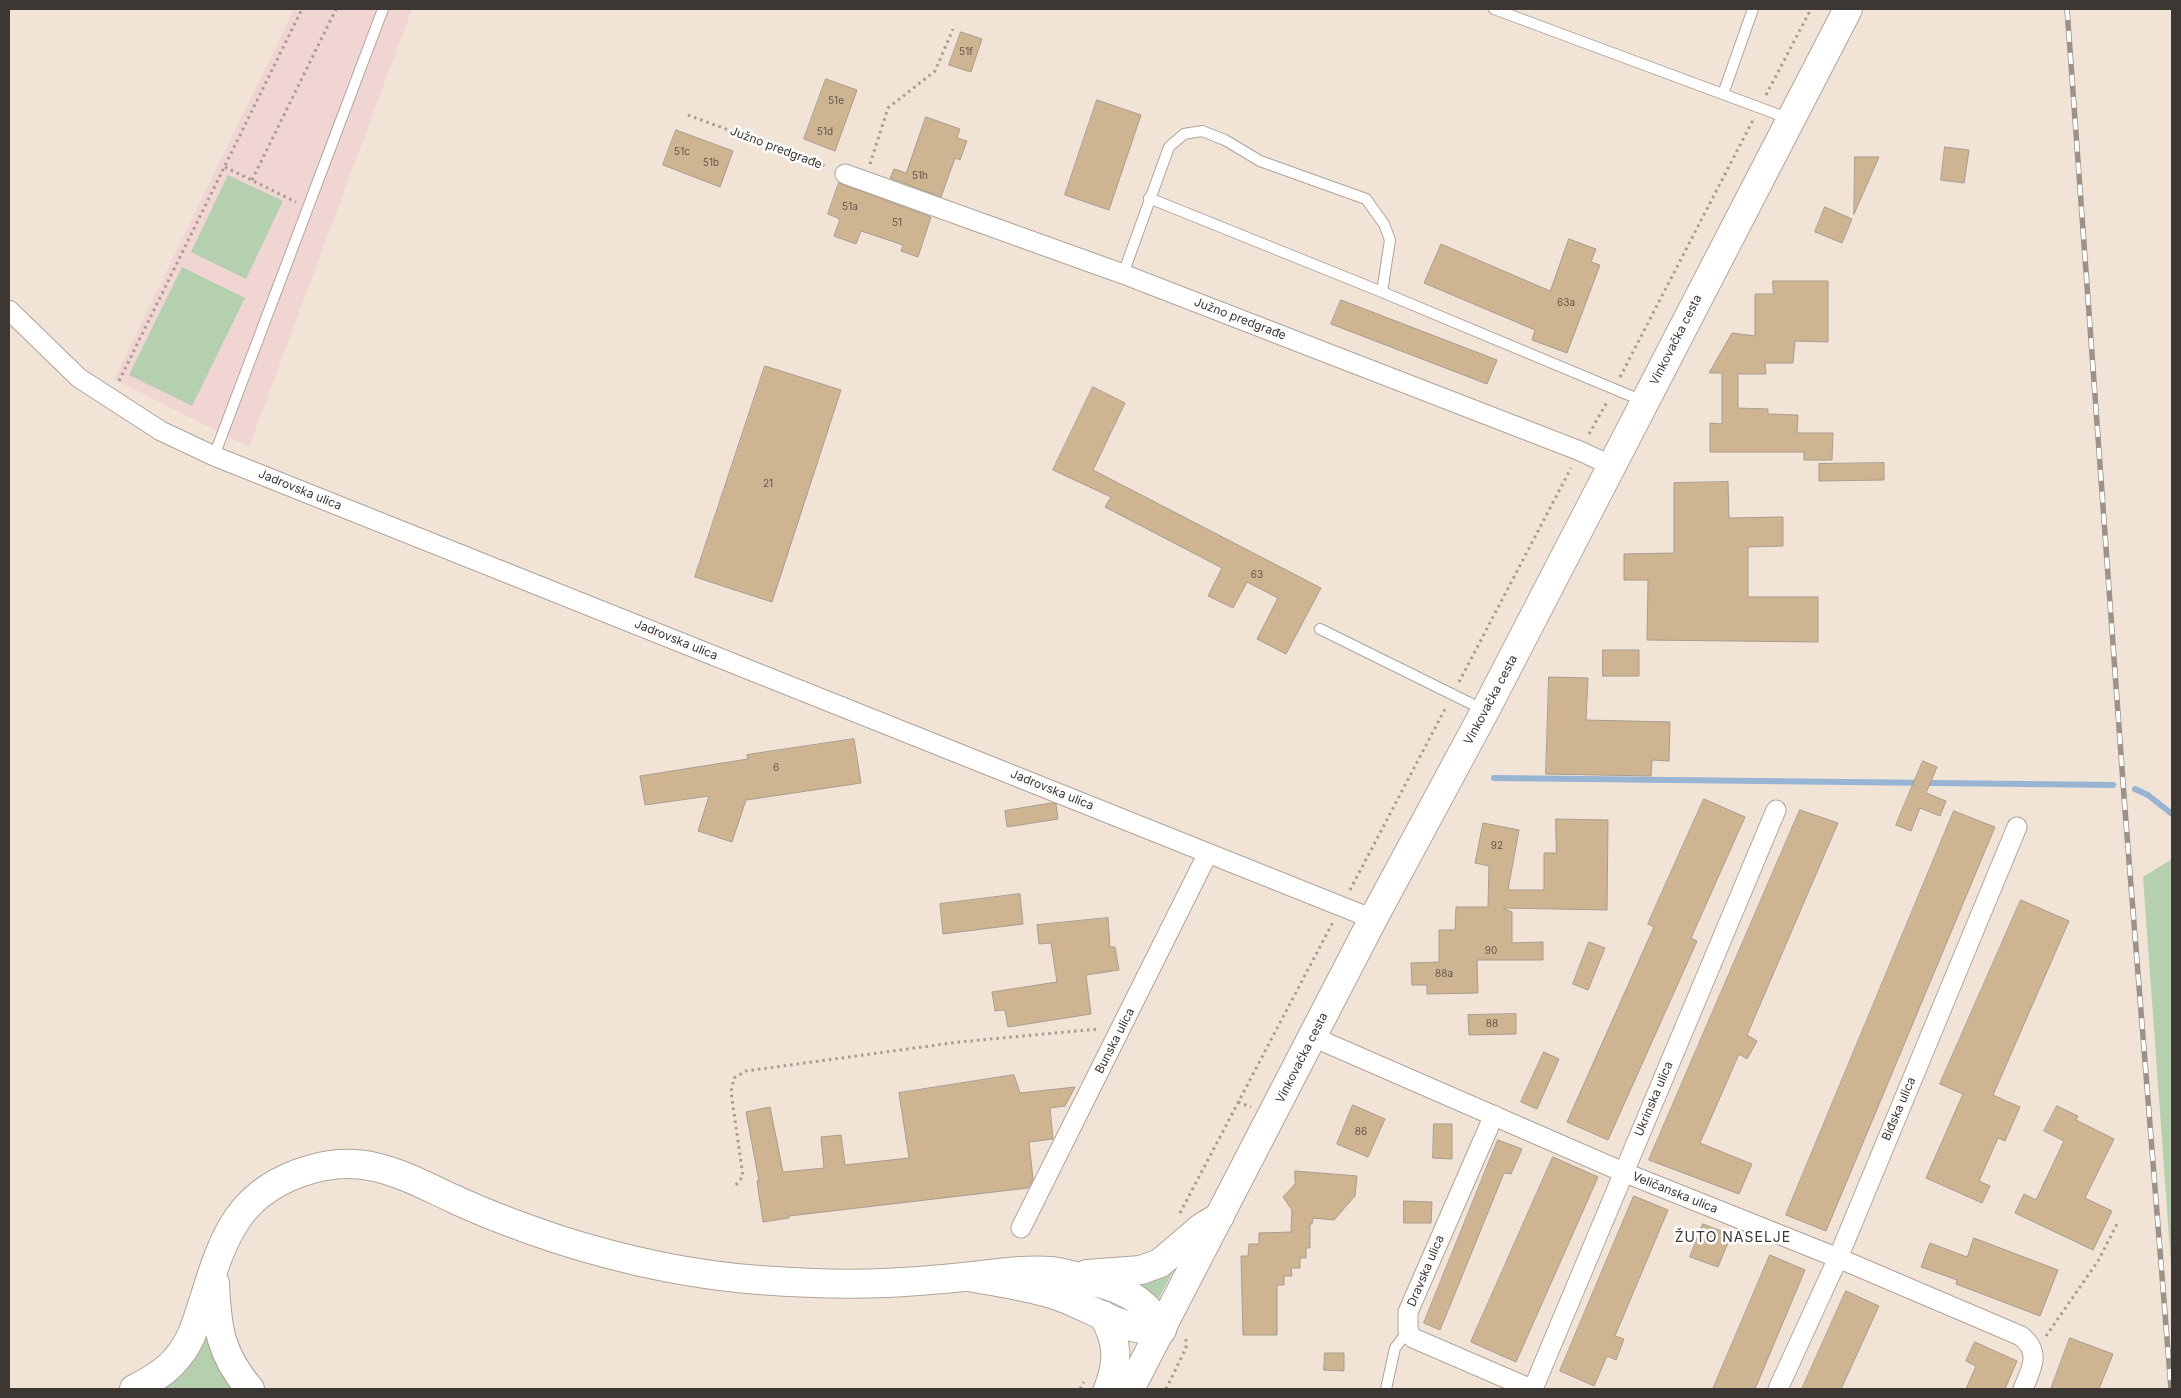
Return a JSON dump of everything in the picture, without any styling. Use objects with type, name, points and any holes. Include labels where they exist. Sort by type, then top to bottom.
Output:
[{"type":"main road","name":"Vinkovačka cesta","points":[[1130,1389],[1170,1331],[1220,1216],[1374,919],[1485,711],[1848,9]]},
{"type":"main road","points":[[134,1389],[153,1380],[176,1359],[192,1335],[226,1235],[239,1213],[263,1193],[286,1178],[314,1168],[345,1164],[374,1166],[402,1174],[505,1221],[562,1240],[632,1259],[699,1272],[812,1284],[884,1283],[1018,1271],[1071,1274],[1141,1270],[1160,1263],[1201,1228],[1220,1216]]},
{"type":"main road","points":[[215,1264],[217,1324],[223,1348],[236,1372],[250,1389]]},
{"type":"main road","points":[[1071,1274],[1114,1288],[1136,1299],[1149,1308],[1170,1331]]},
{"type":"main road","points":[[969,1276],[1051,1294],[1077,1302],[1139,1330],[1170,1331]]},
{"type":"main road","points":[[1097,1383],[1115,1366],[1113,1334],[1103,1315]]},
{"type":"street","name":"Južno predgrađe","points":[[845,174],[1123,274],[1580,451],[1612,466]]},
{"type":"street","name":"Jadrovska ulica","points":[[9,310],[79,378],[161,431],[214,456],[1374,919]]},
{"type":"street","name":"Ukrinska ulica","points":[[1532,1389],[1776,810]]},
{"type":"street","name":"Biđska ulica","points":[[1778,1389],[1838,1258],[2017,827]]},
{"type":"street","name":"Bunska ulica","points":[[1022,1228],[1208,853]]},
{"type":"street","name":"Veličanska ulica","points":[[1313,1037],[1623,1172],[1838,1258],[2021,1336],[2030,1344],[2032,1351]]},
{"type":"street","name":"Dravska ulica","points":[[1408,1331],[1408,1312],[1494,1115]]},
{"type":"street","points":[[1408,1331],[1413,1338],[1532,1389]]},
{"type":"street","points":[[2023,1389],[2034,1359],[2032,1351]]},
{"type":"lane","points":[[214,456],[383,9]]},
{"type":"lane","points":[[1494,9],[1791,120]]},
{"type":"lane","points":[[1723,94],[1753,9]]},
{"type":"lane","points":[[1123,274],[1169,147],[1184,134],[1202,131],[1225,140],[1260,161],[1366,199],[1384,224],[1390,240],[1382,292]]},
{"type":"lane","points":[[1149,198],[1382,292],[1644,402]]},
{"type":"lane","points":[[1320,629],[1485,711]]},
{"type":"lane","points":[[1386,1389],[1395,1348],[1408,1331]]},
{"type":"path","points":[[110,399],[302,9]]},
{"type":"path","points":[[252,180],[336,9]]},
{"type":"path","points":[[865,181],[888,108],[935,71],[953,29]]},
{"type":"path","name":"Južno predgrađe","points":[[688,115],[845,174]]},
{"type":"path","points":[[225,167],[308,207]]},
{"type":"path","points":[[1177,1218],[1342,906]]},
{"type":"path","points":[[736,1185],[744,1176],[731,1092],[734,1078],[746,1071],[959,1042],[1121,1029]]},
{"type":"path","points":[[2032,1351],[2048,1334],[2098,1260],[2118,1222]]},
{"type":"path","points":[[1166,1389],[1186,1348],[1186,1336],[1170,1331]]},
{"type":"path","points":[[1080,1389],[1097,1383]]},
{"type":"shaded area","points":[[294,9],[412,9],[249,447],[114,379]]},
{"type":"green space","points":[[228,175],[283,201],[246,279],[191,252]]},
{"type":"green space","points":[[182,267],[245,298],[192,406],[129,375]]},
{"type":"green space","points":[[2172,859],[2172,1278],[2143,877]]},
{"type":"green space","points":[[1167,1268],[1173,1271],[1159,1298],[1126,1285]]},
{"type":"green space","points":[[203,1321],[238,1389],[154,1389]]},
{"type":"building","points":[[961,32],[982,39],[971,72],[949,65]]},
{"type":"building","points":[[826,79],[857,90],[835,151],[804,139]]},
{"type":"building","points":[[1097,100],[1141,115],[1109,210],[1065,195]]},
{"type":"building","points":[[926,117],[960,129],[957,138],[967,141],[960,160],[955,158],[941,197],[890,178],[894,169],[906,173]]},
{"type":"building","points":[[676,130],[733,151],[720,187],[663,165]]},
{"type":"building","points":[[1945,147],[1969,150],[1964,183],[1941,180]]},
{"type":"building","points":[[1855,157],[1879,157],[1854,214]]},
{"type":"building","points":[[839,183],[931,217],[918,257],[901,251],[903,245],[861,231],[856,244],[834,236],[840,219],[828,214]]},
{"type":"building","points":[[1825,207],[1852,219],[1842,243],[1815,232]]},
{"type":"building","points":[[1569,239],[1596,249],[1591,262],[1600,265],[1567,353],[1532,340],[1535,330],[1424,283],[1441,244],[1550,291]]},
{"type":"building","points":[[1773,281],[1828,281],[1828,342],[1795,341],[1793,363],[1765,363],[1766,374],[1738,374],[1738,408],[1768,409],[1768,414],[1798,415],[1797,433],[1833,433],[1832,460],[1804,460],[1804,452],[1710,452],[1710,423],[1722,424],[1722,373],[1709,373],[1732,333],[1755,336],[1755,294],[1773,294]]},
{"type":"building","points":[[1341,300],[1497,360],[1487,384],[1331,324]]},
{"type":"building","points":[[765,366],[841,390],[772,602],[695,577]]},
{"type":"building","points":[[1093,387],[1125,403],[1093,470],[1321,588],[1286,654],[1257,639],[1278,598],[1247,582],[1233,608],[1208,596],[1222,568],[1105,507],[1111,497],[1053,470]]},
{"type":"building","points":[[1884,463],[1884,480],[1819,481],[1819,464]]},
{"type":"building","points":[[1728,482],[1729,518],[1783,517],[1783,546],[1748,547],[1748,597],[1818,597],[1818,642],[1647,640],[1648,580],[1624,580],[1624,554],[1674,553],[1674,483]]},
{"type":"building","points":[[1603,650],[1639,650],[1639,676],[1603,676]]},
{"type":"building","points":[[1549,677],[1588,678],[1586,720],[1670,722],[1669,761],[1652,760],[1651,776],[1546,774]]},
{"type":"building","points":[[854,739],[861,783],[746,800],[732,842],[698,831],[709,796],[645,805],[640,776],[748,759],[747,755]]},
{"type":"building","points":[[1923,761],[1937,767],[1926,793],[1946,801],[1940,816],[1920,808],[1911,831],[1896,825]]},
{"type":"building","points":[[1704,799],[1745,817],[1691,938],[1697,941],[1608,1140],[1567,1122],[1654,927],[1648,924]]},
{"type":"building","points":[[1052,803],[1056,804],[1058,819],[1007,827],[1005,811]]},
{"type":"building","points":[[1800,810],[1838,823],[1747,1035],[1757,1041],[1747,1059],[1739,1054],[1700,1143],[1752,1164],[1739,1194],[1649,1160]]},
{"type":"building","points":[[1954,811],[1995,827],[1826,1231],[1786,1215]]},
{"type":"building","points":[[1556,819],[1608,820],[1607,910],[1503,908],[1512,912],[1512,943],[1543,942],[1543,960],[1477,960],[1478,993],[1427,994],[1427,985],[1412,985],[1411,963],[1439,962],[1439,930],[1455,930],[1456,907],[1488,907],[1489,866],[1475,863],[1483,823],[1519,830],[1508,890],[1544,890],[1544,853],[1556,853]]},
{"type":"building","points":[[1020,894],[1023,924],[943,934],[940,904]]},
{"type":"building","points":[[2021,900],[2069,921],[1993,1095],[2020,1107],[2005,1141],[1998,1138],[1979,1181],[1990,1186],[1982,1203],[1926,1178],[1963,1094],[1940,1084]]},
{"type":"building","points":[[1108,918],[1110,947],[1115,947],[1119,970],[1086,975],[1091,1014],[1008,1027],[1005,1010],[995,1011],[992,992],[1057,982],[1051,943],[1039,944],[1037,925]]},
{"type":"building","points":[[1589,942],[1605,948],[1588,990],[1573,984]]},
{"type":"building","points":[[1516,1014],[1516,1034],[1469,1035],[1468,1015]]},
{"type":"building","points":[[1544,1052],[1559,1059],[1537,1109],[1521,1102]]},
{"type":"building","points":[[1014,1075],[1020,1093],[1075,1087],[1065,1106],[1050,1108],[1053,1139],[1029,1142],[1033,1179],[1028,1188],[789,1216],[789,1218],[763,1222],[757,1181],[759,1181],[746,1112],[770,1107],[783,1172],[824,1168],[821,1137],[841,1135],[845,1165],[909,1158],[899,1093]]},
{"type":"building","points":[[1353,1105],[1385,1119],[1368,1157],[1337,1144]]},
{"type":"building","points":[[2057,1106],[2078,1116],[2076,1120],[2114,1139],[2085,1198],[2112,1211],[2093,1250],[2015,1213],[2024,1194],[2036,1200],[2064,1141],[2044,1131]]},
{"type":"building","points":[[1434,1124],[1452,1124],[1452,1159],[1433,1158]]},
{"type":"building","points":[[1498,1140],[1522,1149],[1511,1174],[1504,1173],[1440,1330],[1424,1323]]},
{"type":"building","points":[[1553,1157],[1598,1177],[1516,1362],[1471,1342]]},
{"type":"building","points":[[1295,1171],[1357,1176],[1355,1196],[1334,1220],[1313,1218],[1312,1224],[1310,1224],[1310,1248],[1306,1248],[1306,1258],[1300,1258],[1300,1268],[1291,1268],[1292,1276],[1284,1276],[1284,1285],[1277,1285],[1277,1335],[1243,1335],[1241,1256],[1248,1256],[1249,1244],[1259,1244],[1259,1233],[1291,1232],[1292,1210],[1283,1197],[1295,1184]]},
{"type":"building","points":[[1634,1196],[1668,1210],[1615,1336],[1624,1339],[1616,1360],[1607,1356],[1594,1386],[1560,1371]]},
{"type":"building","points":[[1404,1201],[1432,1202],[1431,1223],[1404,1223]]},
{"type":"building","points":[[1703,1224],[1731,1235],[1718,1267],[1690,1257]]},
{"type":"building","points":[[1974,1238],[2058,1270],[2040,1316],[1956,1284],[1957,1280],[1921,1267],[1930,1243],[1967,1257]]},
{"type":"building","points":[[1770,1255],[1805,1270],[1755,1389],[1713,1389]]},
{"type":"building","points":[[1846,1291],[1879,1306],[1841,1389],[1802,1389]]},
{"type":"building","points":[[2070,1338],[2113,1354],[2099,1389],[2051,1389]]},
{"type":"building","points":[[1975,1342],[2017,1361],[2005,1389],[1966,1389],[1976,1366],[1966,1361]]},
{"type":"building","points":[[1325,1353],[1344,1353],[1344,1371],[1324,1370]]},
{"type":"waterway","points":[[1494,778],[2113,785]]},
{"type":"waterway","points":[[2135,789],[2148,795],[2172,814]]},
{"type":"railway","points":[[2067,9],[2125,810],[2171,1389]]},
{"type":"district","name":"ŽUTO NASELJE","points":[[1733,1238]]}]
